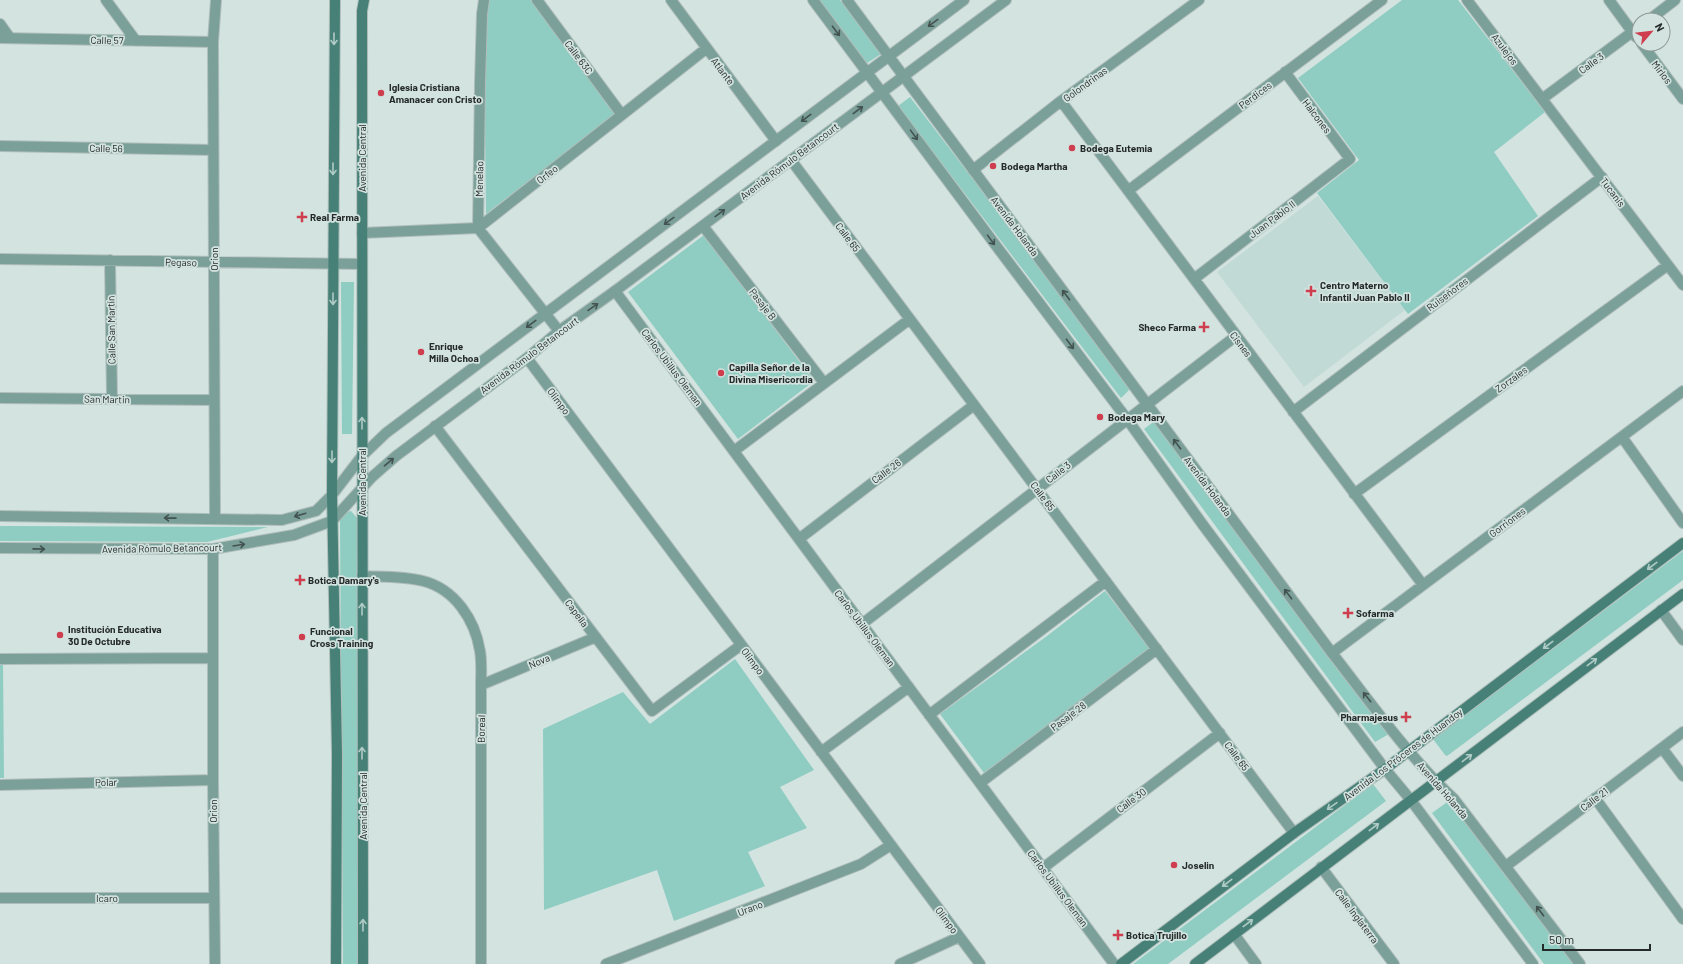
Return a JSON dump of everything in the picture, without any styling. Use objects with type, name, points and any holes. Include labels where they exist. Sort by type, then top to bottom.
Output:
[{"type":"main road","points":[[335,0],[332,521],[337,754],[336,964]]},
{"type":"main road","name":"Avenida Central","points":[[363,964],[361,489],[362,11],[364,0]]},
{"type":"main road","name":"Avenida Los Próceres de Huandoy","points":[[1121,964],[1294,833],[1385,769],[1683,543]]},
{"type":"main road","points":[[1195,964],[1410,799],[1436,782],[1683,594]]},
{"type":"street","points":[[106,0],[136,41]]},
{"type":"street","name":"Orion","points":[[215,519],[213,42],[216,0]]},
{"type":"street","name":"Menelao","points":[[478,228],[480,83],[482,14],[484,0]]},
{"type":"street","name":"Calle 63C","points":[[537,0],[622,115]]},
{"type":"street","name":"Atlante","points":[[671,0],[776,141]]},
{"type":"street","points":[[813,0],[1000,252],[1127,419],[1203,525],[1385,769],[1410,799],[1533,964]]},
{"type":"street","name":"Avenida Holanda","points":[[846,0],[1332,653],[1409,751],[1454,800],[1580,964]]},
{"type":"street","points":[[0,516],[282,520],[316,511],[332,495],[362,456],[386,433],[964,0]]},
{"type":"street","name":"Avenida Rómulo Betancourt","points":[[0,548],[213,549],[294,536],[332,521],[372,477],[396,456],[527,358],[559,331],[703,226],[1006,0]]},
{"type":"street","name":"Golondrinas","points":[[973,170],[1061,102],[1200,0]]},
{"type":"street","name":"Perdices","points":[[1128,190],[1382,0]]},
{"type":"street","name":"Azulejos","points":[[1467,0],[1542,99]]},
{"type":"street","points":[[1609,0],[1631,26]]},
{"type":"street","points":[[1659,12],[1675,0]]},
{"type":"street","points":[[0,24],[5,38]]},
{"type":"street","name":"Calle 3","points":[[1542,99],[1631,37]]},
{"type":"street","name":"Calle 57","points":[[5,38],[213,42]]},
{"type":"street","name":"Orfeo","points":[[478,228],[707,48]]},
{"type":"street","name":"Mirlos","points":[[1648,52],[1683,100]]},
{"type":"street","name":"Halcones","points":[[1285,72],[1350,160]]},
{"type":"street","name":"Tucanis","points":[[1542,99],[1683,285]]},
{"type":"street","name":"Cisnes","points":[[1061,102],[1423,586]]},
{"type":"street","name":"Calle 56","points":[[0,146],[213,150]]},
{"type":"street","name":"Calle 65","points":[[791,160],[1294,833]]},
{"type":"street","name":"Juan Pablo II","points":[[1194,279],[1350,160]]},
{"type":"street","name":"Ruiseñores","points":[[1293,412],[1602,177]]},
{"type":"street","name":"Pasaje B","points":[[703,226],[824,383]]},
{"type":"street","points":[[362,233],[478,228],[546,312],[559,331]]},
{"type":"street","name":"Pegaso","points":[[0,259],[362,264]]},
{"type":"street","name":"Calle San Martín","points":[[110,260],[112,399]]},
{"type":"street","name":"Zorzales","points":[[1354,494],[1668,265]]},
{"type":"street","name":"Carlos Ubillus Oleman","points":[[615,291],[1114,964]]},
{"type":"street","points":[[734,451],[910,319]]},
{"type":"street","name":"Calle 3","points":[[862,624],[1236,336]]},
{"type":"street","name":"Olimpo","points":[[527,358],[980,964]]},
{"type":"street","name":"Gorriones","points":[[1332,653],[1683,391]]},
{"type":"street","name":"San Martin","points":[[0,398],[214,400]]},
{"type":"street","name":"Calle 26","points":[[799,539],[974,405]]},
{"type":"street","name":"Capella","points":[[435,426],[652,711],[741,645]]},
{"type":"street","points":[[1622,437],[1683,523]]},
{"type":"street","name":"Orion","points":[[213,549],[213,898],[215,964]]},
{"type":"street","name":"Boreal","points":[[362,576],[423,581],[441,587],[458,602],[472,624],[480,651],[482,685],[481,964]]},
{"type":"street","points":[[929,715],[1106,581]]},
{"type":"street","points":[[1661,610],[1683,640]]},
{"type":"street","name":"Nova","points":[[482,685],[596,637]]},
{"type":"street","name":"Pasaje 28","points":[[980,783],[1157,649]]},
{"type":"street","points":[[0,658],[213,658]]},
{"type":"street","points":[[821,752],[909,687]]},
{"type":"street","name":"Calle 21","points":[[1506,866],[1683,732]]},
{"type":"street","name":"Calle 30","points":[[1043,868],[1220,733]]},
{"type":"street","points":[[1662,748],[1683,776]]},
{"type":"street","name":"Polar","points":[[0,785],[213,780]]},
{"type":"street","points":[[1595,798],[1683,919]]},
{"type":"street","name":"Urano","points":[[606,964],[861,864],[891,845]]},
{"type":"street","name":"Calle Inglaterra","points":[[1321,867],[1394,964]]},
{"type":"street","name":"Icaro","points":[[0,898],[213,898]]},
{"type":"street","points":[[1234,934],[1256,964]]},
{"type":"street","points":[[900,964],[959,937]]},
{"type":"shaded area","name":"Centro Materno Infantil Juan Pablo II","points":[[1318,196],[1405,310],[1304,387],[1217,272]]},
{"type":"green space","points":[[488,0],[531,0],[616,113],[486,214],[484,41]]},
{"type":"green space","points":[[819,0],[840,0],[881,54],[867,63]]},
{"type":"green space","points":[[1402,0],[1458,0],[1545,112],[1494,152],[1538,216],[1408,314],[1317,193],[1359,160],[1298,78]]},
{"type":"green space","points":[[910,97],[1132,387],[1121,398],[898,106]]},
{"type":"green space","points":[[704,235],[814,381],[738,439],[628,292]]},
{"type":"green space","points":[[341,282],[354,282],[352,434],[342,434]]},
{"type":"green space","points":[[1156,420],[1389,734],[1375,742],[1144,429]]},
{"type":"green space","points":[[351,511],[357,518],[357,964],[343,964],[340,520],[343,513]]},
{"type":"green space","points":[[0,526],[268,527],[207,542],[0,541]]},
{"type":"green space","points":[[1683,551],[1683,580],[1447,756],[1445,755],[1433,739]]},
{"type":"green space","points":[[1105,591],[1150,649],[984,773],[940,714],[1047,636]]},
{"type":"green space","points":[[735,659],[814,770],[780,787],[807,828],[748,852],[765,886],[674,921],[657,870],[544,910],[543,729],[623,692],[650,724]]},
{"type":"green space","points":[[0,664],[3,664],[4,778],[0,778]]},
{"type":"green space","points":[[1373,784],[1386,801],[1168,964],[1133,964]]},
{"type":"green space","points":[[1450,800],[1573,964],[1544,964],[1432,813]]},
{"type":"place","name":"Iglesia Cristiana Amanacer con Cristo","points":[[381,93]]},
{"type":"place","name":"Bodega Eutemia","points":[[1072,148]]},
{"type":"place","name":"Bodega Martha","points":[[993,166]]},
{"type":"place","name":"Real Farma","points":[[302,217]]},
{"type":"place","name":"Centro Materno Infantil Juan Pablo II","points":[[1311,291]]},
{"type":"place","name":"Sheco Farma","points":[[1204,327]]},
{"type":"place","name":"Enrique Milla Ochoa","points":[[421,352]]},
{"type":"place","name":"Capilla Señor de la Divina Misericordia","points":[[721,373]]},
{"type":"place","name":"Bodega Mary","points":[[1100,417]]},
{"type":"place","name":"Botica Damary's","points":[[300,580]]},
{"type":"place","name":"Sofarma","points":[[1348,613]]},
{"type":"place","name":"Institución Educativa 30 De Octubre","points":[[60,635]]},
{"type":"place","name":"Funcional Cross Training","points":[[302,637]]},
{"type":"place","name":"Pharmajesus","points":[[1406,717]]},
{"type":"place","name":"Joselin","points":[[1174,865]]},
{"type":"place","name":"Botica Trujillo","points":[[1118,935]]}]
